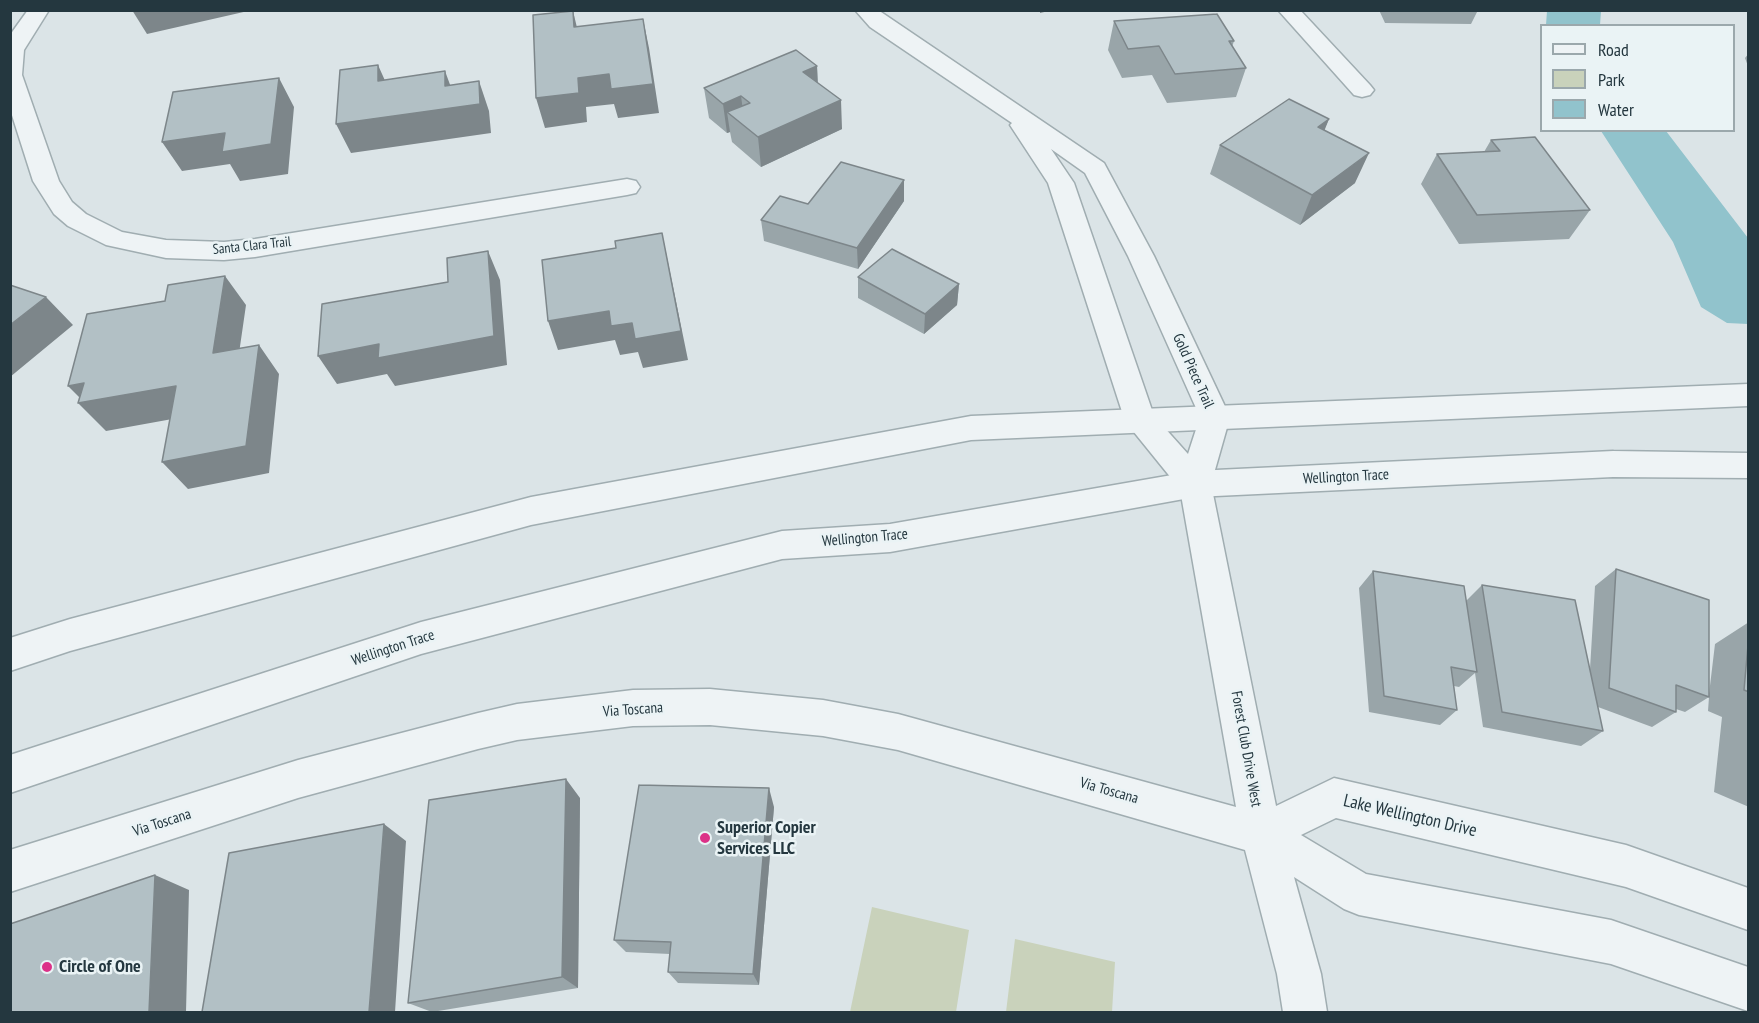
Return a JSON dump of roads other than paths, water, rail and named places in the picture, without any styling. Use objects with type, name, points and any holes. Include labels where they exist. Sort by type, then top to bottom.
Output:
[{"type":"street","name":"Santa Clara Trail","points":[[39,10],[19,37],[13,50],[11,69],[46,182],[63,208],[77,220],[115,238],[166,249],[255,248],[627,187]]},
{"type":"street","name":"Gold Piece Trail","points":[[865,10],[878,22],[1095,168],[1141,256],[1215,417],[1196,484]]},
{"type":"street","points":[[1288,10],[1362,90]]},
{"type":"street","name":"Gold Piece Trail","points":[[1013,111],[1061,183],[1140,421],[1196,484]]},
{"type":"street","points":[[10,655],[70,634],[531,511],[971,428],[1749,395]]},
{"type":"street","name":"Wellington Trace","points":[[10,774],[421,638],[782,545],[890,538],[1196,484],[1613,464],[1749,466]]},
{"type":"street","name":"Forest Club Drive West","points":[[1196,484],[1261,834],[1299,974],[1305,1012]]},
{"type":"street","name":"Via Toscana","points":[[10,871],[298,779],[478,731],[517,722],[633,708],[710,707],[823,718],[898,732],[1261,834]]},
{"type":"street","name":"Lake Wellington Drive","points":[[1261,834],[1334,798],[1626,866],[1749,909]]},
{"type":"street","points":[[1261,834],[1359,894],[1611,942],[1749,989]]},
{"type":"water","points":[[1547,11],[1601,11],[1600,24],[1546,24]]},
{"type":"water","points":[[1602,132],[1667,132],[1748,238],[1748,324],[1727,323],[1701,307],[1673,242]]},
{"type":"place","name":"Superior Copier Services LLC","points":[[705,838]]},
{"type":"place","name":"Circle of One","points":[[47,967]]}]
